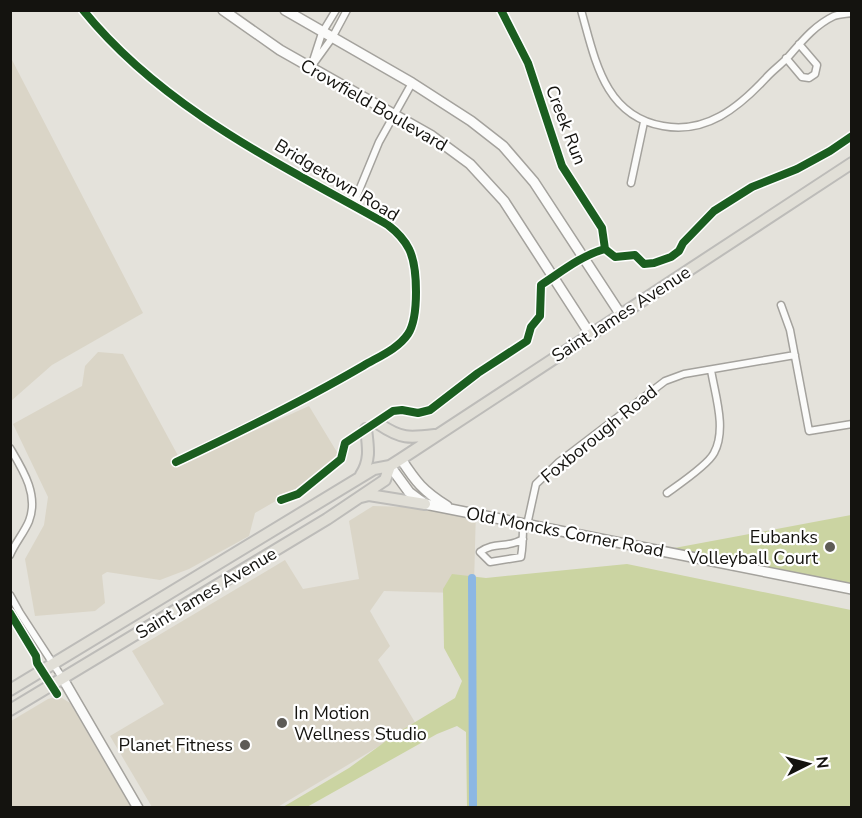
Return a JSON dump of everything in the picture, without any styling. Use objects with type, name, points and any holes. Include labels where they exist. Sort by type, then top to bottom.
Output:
[{"type":"main road","name":"Crowfield Boulevard","points":[[223,10],[262,39],[432,136],[470,164],[504,201],[590,334]]},
{"type":"main road","name":"Crowfield Boulevard","points":[[285,10],[412,83],[471,121],[503,146],[534,182],[621,315]]},
{"type":"main road","name":"Saint James Avenue","points":[[10,690],[374,469],[390,466],[852,163]]},
{"type":"main road","points":[[379,424],[402,437],[438,434]]},
{"type":"main road","points":[[359,478],[366,467],[369,454],[366,429]]},
{"type":"main road","points":[[401,459],[418,485],[430,496],[455,510]]},
{"type":"main road","name":"Saint James Avenue","points":[[10,710],[272,553],[358,498],[385,480],[390,466]]},
{"type":"main road","points":[[390,466],[409,492],[425,504]]},
{"type":"main road","points":[[358,498],[369,495],[425,504]]},
{"type":"main road","name":"Old Moncks Corner Road","points":[[425,504],[852,589]]},
{"type":"main road","points":[[63,679],[138,807]]},
{"type":"street","name":"Bridgetown Road","points":[[83,10],[102,34],[155,84],[209,123],[388,225],[401,236],[410,251],[414,270],[416,296],[414,317],[408,334],[394,348],[334,383],[176,462]]},
{"type":"street","points":[[311,67],[322,33],[336,10]]},
{"type":"street","points":[[311,67],[332,38],[347,10]]},
{"type":"street","points":[[581,10],[594,57],[606,88],[622,106],[644,122],[687,128],[712,122],[752,93],[812,31],[833,13],[852,13]]},
{"type":"street","points":[[786,58],[802,77],[810,78],[815,74],[817,65],[799,44]]},
{"type":"street","points":[[353,205],[379,142],[412,83]]},
{"type":"street","points":[[631,183],[644,122]]},
{"type":"street","points":[[781,305],[790,330],[809,431],[852,424]]},
{"type":"street","name":"Foxborough Road","points":[[523,539],[536,484],[559,462],[664,381],[684,374],[795,355]]},
{"type":"street","points":[[667,493],[713,455],[720,436],[711,370]]},
{"type":"street","points":[[10,448],[30,486],[32,504],[30,519],[10,555]]},
{"type":"street","points":[[523,539],[521,557],[490,562],[480,552],[489,545],[509,544],[523,539]]},
{"type":"street","points":[[10,595],[63,679]]},
{"type":"shaded area","points":[[11,58],[143,313],[52,365],[11,401]]},
{"type":"shaded area","points":[[98,352],[123,354],[182,463],[309,406],[343,462],[255,513],[249,536],[189,569],[160,580],[107,572],[102,575],[105,603],[95,611],[35,616],[25,559],[44,525],[48,497],[13,424],[82,386],[85,366]]},
{"type":"shaded area","points":[[373,506],[476,509],[474,585],[457,593],[384,591],[370,611],[390,646],[378,660],[416,724],[276,808],[152,807],[110,736],[164,704],[132,651],[285,560],[303,589],[359,579],[349,521]]},
{"type":"shaded area","points":[[59,696],[70,703],[131,807],[11,807],[11,721],[48,699]]},
{"type":"green space","points":[[851,515],[851,584],[669,549]]},
{"type":"green space","points":[[627,564],[851,610],[851,807],[467,807],[466,732],[457,726],[437,734],[307,807],[283,807],[349,768],[397,733],[455,698],[462,681],[444,648],[443,589],[452,574],[486,578]]},
{"type":"waterway","points":[[472,578],[473,808]]},
{"type":"cycle path","points":[[83,10],[149,77],[186,105],[265,156],[388,225],[407,245],[412,257],[416,279],[416,304],[412,326],[399,344],[294,404],[176,462]]},
{"type":"cycle path","name":"Creek Run","points":[[501,10],[528,63],[562,166],[602,228],[605,249]]},
{"type":"cycle path","points":[[281,500],[298,494],[341,459],[345,443],[393,411],[418,413],[430,410],[478,373],[527,341],[531,327],[540,316],[541,285],[572,264],[605,249],[615,257],[635,255],[644,264],[671,257],[714,211],[752,187],[797,169],[852,136]]},
{"type":"cycle path","points":[[10,613],[57,694]]},
{"type":"place","name":"Eubanks Volleyball Court","points":[[830,547]]},
{"type":"place","name":"In Motion Wellness Studio","points":[[282,723]]},
{"type":"place","name":"Planet Fitness","points":[[245,745]]}]
